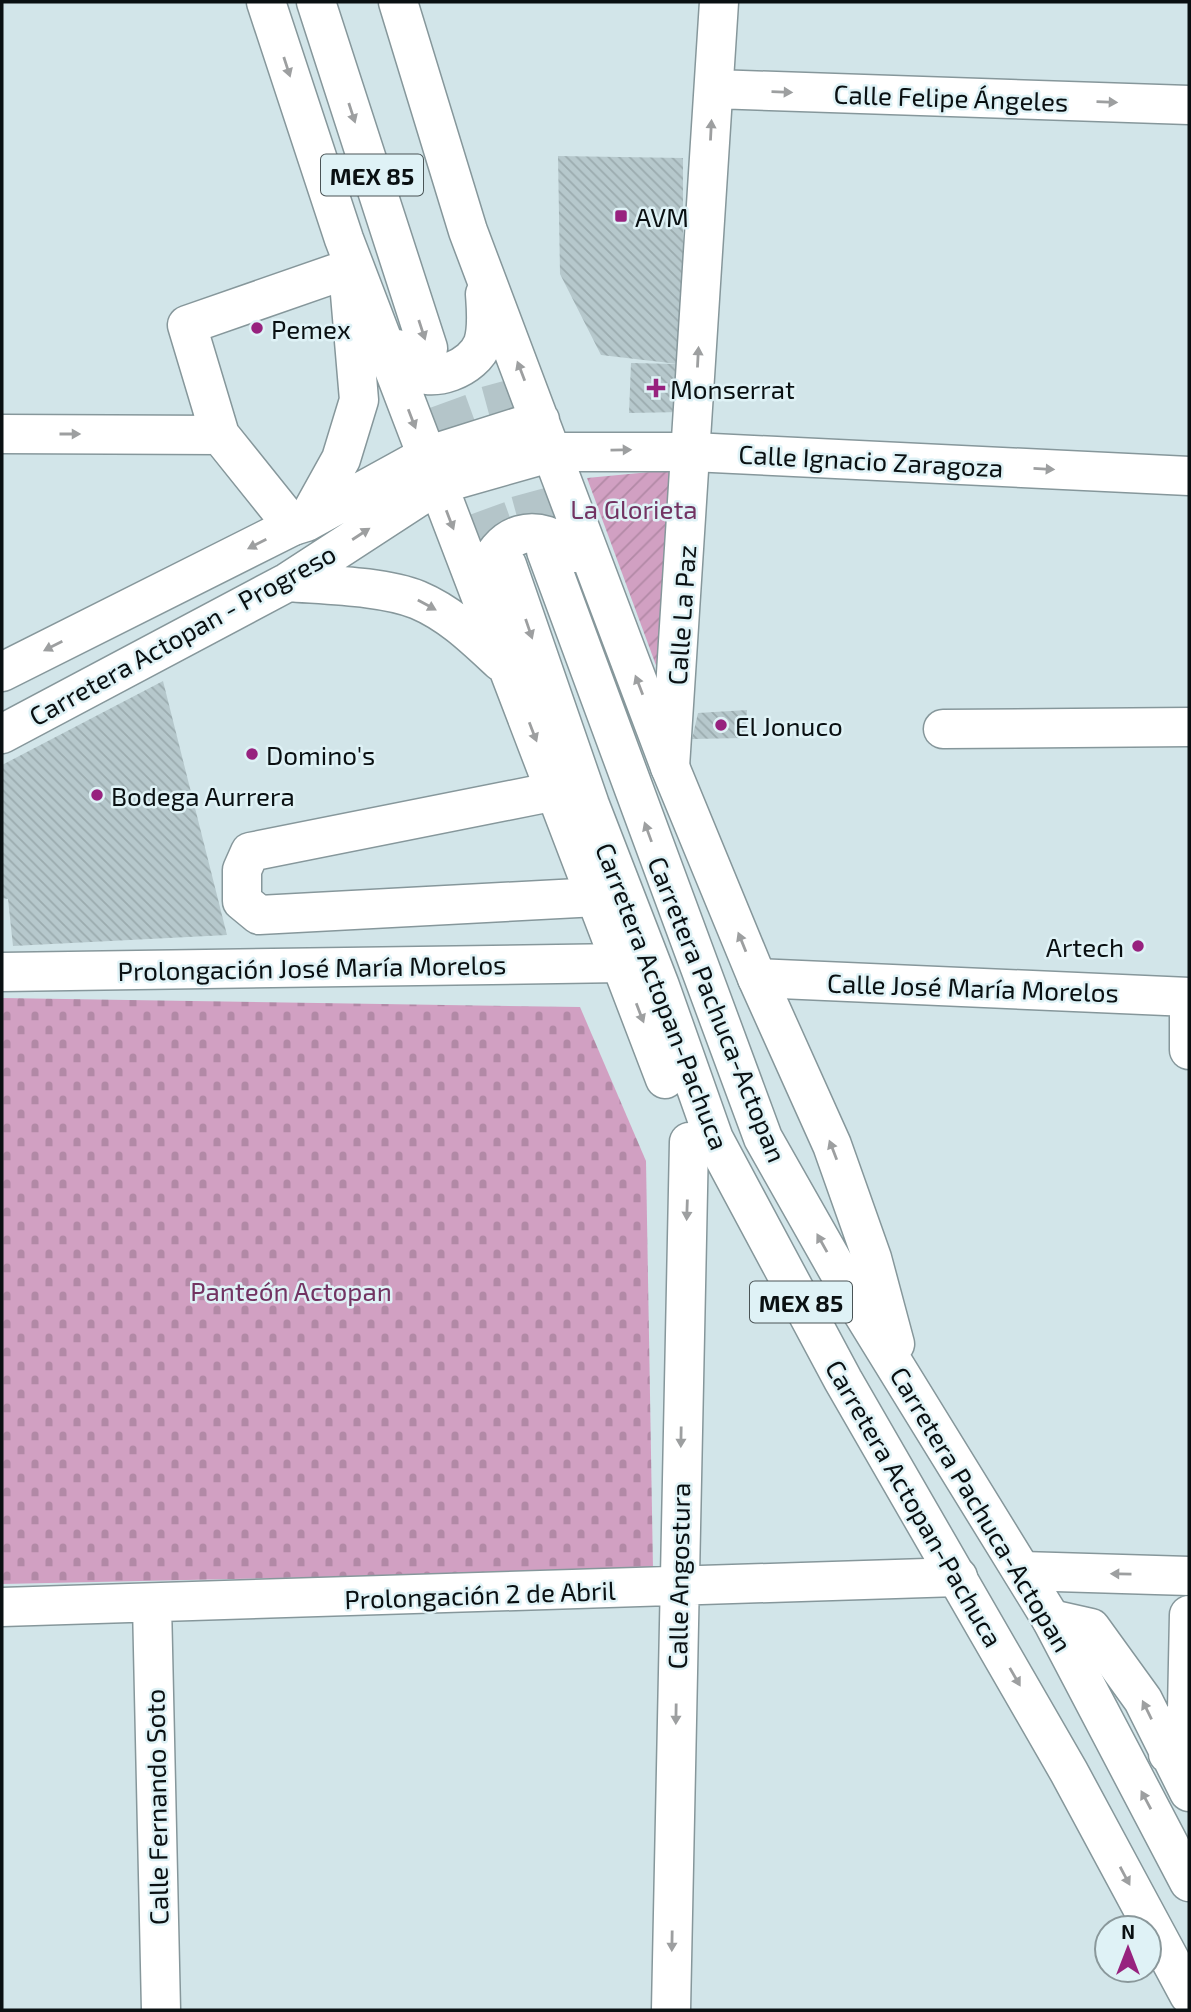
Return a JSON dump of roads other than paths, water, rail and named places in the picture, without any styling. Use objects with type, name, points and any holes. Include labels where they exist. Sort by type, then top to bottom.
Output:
[{"type":"main road","points":[[265,2],[346,254],[369,306],[689,1142],[788,1321],[843,1380]]},
{"type":"main road","name":"MEX 85","points":[[316,2],[428,348]]},
{"type":"main road","name":"MEX 85","points":[[373,2],[485,327]]},
{"type":"main road","points":[[398,2],[468,230],[670,767],[757,978],[832,1145],[872,1258],[904,1379]]},
{"type":"main road","name":"Calle La Paz","points":[[670,767],[719,2]]},
{"type":"main road","name":"Calle Felipe Ángeles","points":[[714,89],[1189,105]]},
{"type":"main road","points":[[346,254],[359,400],[341,459],[299,524],[220,435],[187,325],[346,254]]},
{"type":"main road","points":[[369,306],[409,368],[422,373],[448,373],[465,368],[483,344],[487,317],[482,268]]},
{"type":"main road","points":[[2,434],[220,435]]},
{"type":"main road","name":"Calle Ignacio Zaragoza","points":[[546,436],[692,452],[1189,476]]},
{"type":"main road","name":"Carretera Actopan - Progreso","points":[[2,672],[299,524],[431,470],[546,436]]},
{"type":"main road","name":"Carretera Actopan - Progreso","points":[[2,734],[288,582],[431,470]]},
{"type":"main road","points":[[484,607],[483,580],[489,558],[511,539],[527,532],[559,539],[597,573]]},
{"type":"main road","name":"Carretera Pachuca-Actopan","points":[[546,551],[763,1138],[857,1304],[1051,1619],[1189,1882]]},
{"type":"main road","name":"Carretera Actopan-Pachuca","points":[[507,565],[590,805],[660,986],[714,1139],[843,1380],[1069,1772],[1189,1995]]},
{"type":"main road","points":[[288,582],[356,587],[416,599],[460,624],[508,668]]},
{"type":"main road","points":[[943,729],[1189,727]]},
{"type":"main road","points":[[556,791],[250,852],[242,870],[242,901],[259,915],[597,897]]},
{"type":"main road","name":"Prolongación José María Morelos","points":[[2,972],[622,963]]},
{"type":"main road","name":"Calle José María Morelos","points":[[757,978],[1189,997]]},
{"type":"main road","points":[[1189,997],[1189,1051]]},
{"type":"main road","name":"Calle Angostura","points":[[671,2010],[689,1142]]},
{"type":"main road","points":[[1022,1571],[1189,1576]]},
{"type":"main road","name":"Prolongación 2 de Abril","points":[[2,1607],[678,1588],[958,1577]]},
{"type":"main road","name":"Calle Fernando Soto","points":[[152,1604],[160,2010]]},
{"type":"main road","points":[[1168,1754],[1187,1710],[1189,1615]]},
{"type":"main road","points":[[1051,1619],[1091,1628],[1143,1700],[1189,1792]]},
{"type":"tunnel","points":[[485,327],[546,551]]},
{"type":"tunnel","points":[[428,348],[507,565]]},
{"type":"place","name":"AVM","points":[[621,216]]},
{"type":"place","name":"Pemex","points":[[257,328]]},
{"type":"place","name":"Monserrat","points":[[656,388]]},
{"type":"place","name":"El Jonuco","points":[[721,725]]},
{"type":"place","name":"Domino's","points":[[252,754]]},
{"type":"place","name":"Bodega Aurrera","points":[[97,795]]},
{"type":"place","name":"Artech","points":[[1138,946]]},
{"type":"park label","name":"La Glorieta","points":[[634,508]]},
{"type":"park label","name":"Panteón Actopan","points":[[291,1290]]}]
